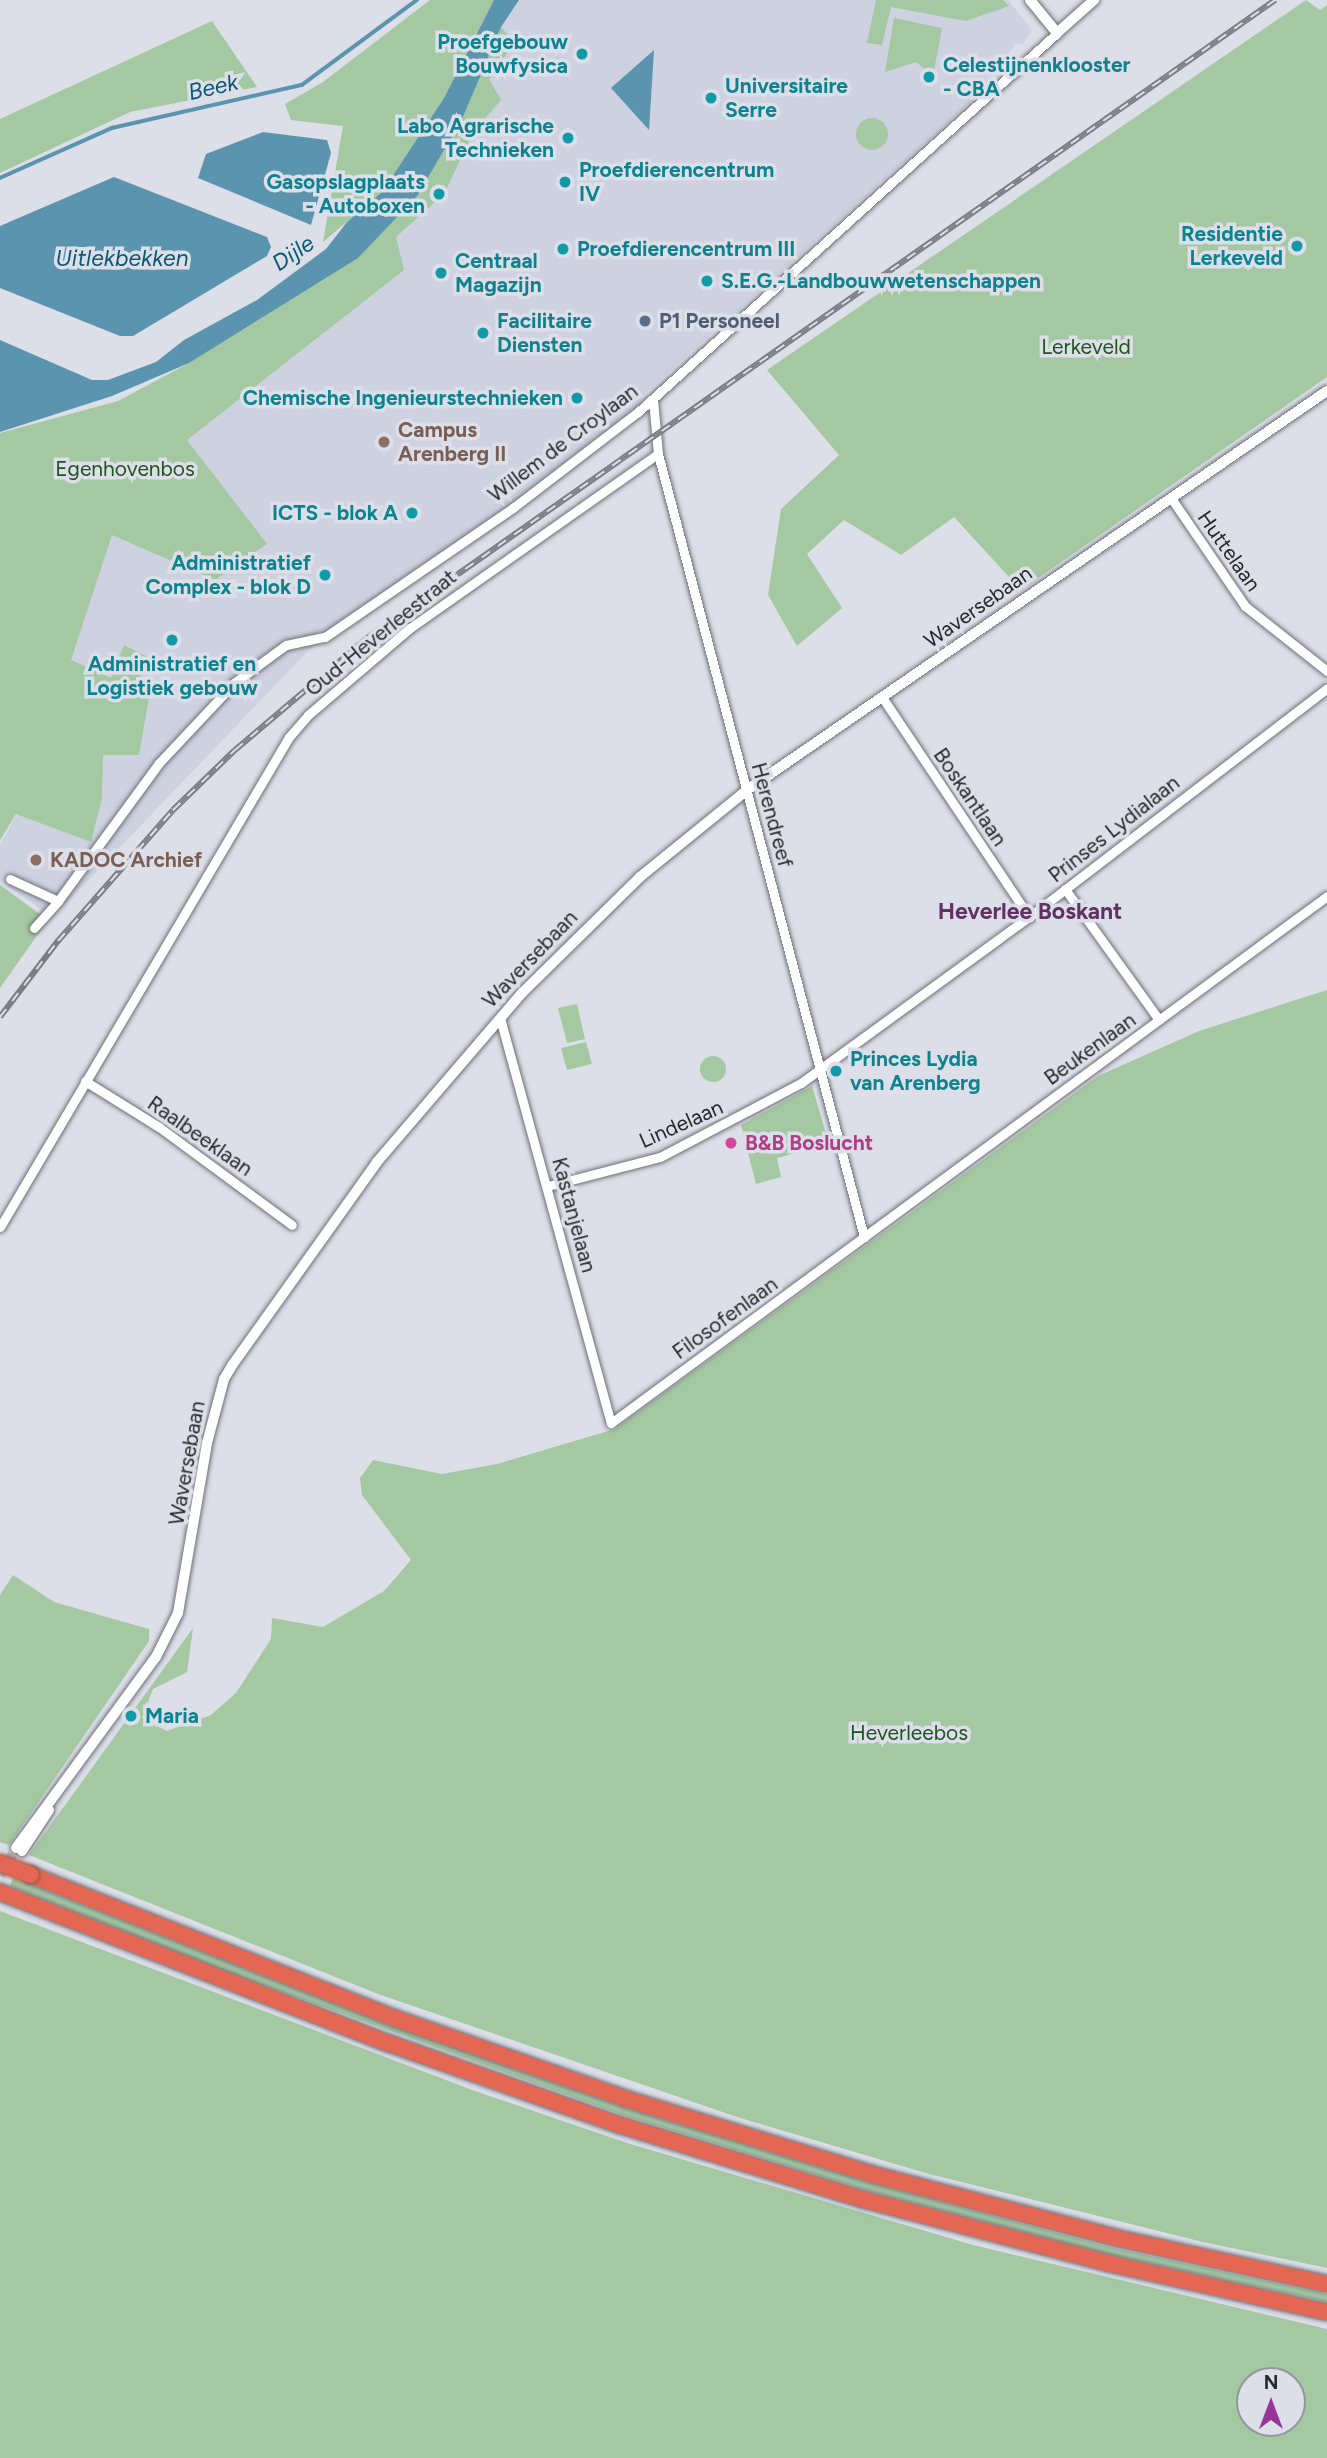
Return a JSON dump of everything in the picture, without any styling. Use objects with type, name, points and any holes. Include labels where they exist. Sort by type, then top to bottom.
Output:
[{"type":"highway","points":[[0,1863],[394,2018],[626,2099],[871,2174],[1116,2238],[1327,2284]]},
{"type":"highway","points":[[0,1892],[375,2038],[620,2125],[866,2200],[1112,2264],[1327,2312]]},
{"type":"street","points":[[1030,0],[1058,33]]},
{"type":"street","name":"Willem de Croylaan","points":[[34,928],[58,901],[159,763],[260,660],[286,645],[325,637],[514,507],[653,400],[1094,0]]},
{"type":"street","name":"Waversebaan","points":[[19,1850],[156,1657],[178,1613],[207,1443],[224,1379],[262,1317],[377,1161],[500,1018],[633,883],[747,790],[1327,391]]},
{"type":"street","name":"Herendreef","points":[[653,400],[658,454],[862,1239]]},
{"type":"street","name":"Oud-Heverleestraat","points":[[0,1227],[289,737],[308,715],[407,631],[658,454]]},
{"type":"street","name":"Huttelaan","points":[[1171,498],[1245,606],[1327,671]]},
{"type":"street","name":"Prinses Lydialaan","points":[[819,1070],[1029,917],[1327,688]]},
{"type":"street","name":"Boskantlaan","points":[[882,697],[1029,917]]},
{"type":"street","points":[[10,879],[58,901]]},
{"type":"street","points":[[1065,889],[1159,1020]]},
{"type":"street","name":"Beukenlaan","points":[[874,1230],[1327,896]]},
{"type":"street","name":"Kastanjelaan","points":[[500,1018],[611,1423]]},
{"type":"street","name":"Lindelaan","points":[[548,1186],[660,1157],[780,1096],[819,1070]]},
{"type":"street","name":"Raalbeeklaan","points":[[85,1081],[207,1160],[292,1224]]},
{"type":"street","name":"Filosofenlaan","points":[[611,1423],[874,1230]]},
{"type":"shaded area","name":"Campus Arenberg II","points":[[519,0],[1008,0],[1032,30],[1023,44],[1015,44],[986,88],[642,396],[638,412],[514,507],[309,650],[53,917],[0,881],[0,845],[60,736],[49,676],[100,509],[291,328]]},
{"type":"green space","points":[[430,0],[494,0],[444,98],[382,192],[323,242],[343,126],[291,120],[285,104],[323,82]]},
{"type":"green space","points":[[876,0],[1003,0],[1009,6],[966,21],[891,7],[882,45],[867,43]]},
{"type":"green space","name":"Lerkeveld","points":[[1306,0],[1320,10],[1327,5],[1327,377],[1021,590],[954,517],[901,555],[844,520],[807,554],[842,608],[797,646],[768,595],[781,509],[839,455],[767,370]]},
{"type":"green space","points":[[894,18],[942,28],[933,76],[916,62],[885,72]]},
{"type":"green space","points":[[212,21],[257,87],[130,112],[0,173],[0,119]]},
{"type":"green space","name":"Egenhovenbos","points":[[501,27],[515,42],[489,79],[501,100],[473,133],[444,194],[396,237],[404,270],[187,440],[267,544],[215,580],[112,535],[71,660],[111,678],[124,645],[148,657],[137,684],[150,691],[139,755],[103,755],[102,798],[91,842],[16,814],[0,840],[0,433],[118,401],[189,363],[396,217],[418,195],[463,117]]},
{"type":"green space","points":[[872,118],[883,123],[888,134],[883,145],[872,150],[861,145],[856,134],[861,123]]},
{"type":"green space","points":[[0,885],[48,920],[0,988]]},
{"type":"green space","name":"Heverleebos","points":[[1327,990],[1327,2268],[1203,2242],[929,2174],[740,2118],[378,1994],[29,1855],[193,1628],[187,1672],[153,1689],[142,1718],[167,1731],[211,1715],[236,1693],[271,1639],[272,1618],[323,1627],[384,1591],[411,1560],[362,1495],[360,1478],[373,1460],[442,1474],[497,1464],[615,1429],[1098,1076],[1199,1031]]},
{"type":"green space","points":[[577,1004],[585,1039],[567,1043],[558,1008]]},
{"type":"green space","points":[[586,1042],[592,1064],[567,1070],[561,1048]]},
{"type":"green space","points":[[713,1056],[722,1060],[726,1069],[722,1078],[713,1082],[704,1078],[700,1069],[704,1060]]},
{"type":"green space","points":[[812,1086],[829,1144],[777,1158],[781,1177],[756,1184],[741,1125]]},
{"type":"green space","points":[[13,1575],[54,1602],[149,1629],[149,1641],[9,1845],[0,1842],[0,1595]]},
{"type":"green space","points":[[13,1878],[393,2027],[625,2108],[870,2183],[1113,2248],[1327,2294],[1327,2302],[1112,2255],[869,2191],[623,2115],[230,1973],[10,1886]]},
{"type":"green space","points":[[0,1911],[475,2091],[627,2143],[973,2245],[1327,2329],[1327,2458],[0,2458]]},
{"type":"water","points":[[494,0],[519,0],[501,27],[463,117],[418,195],[358,258],[189,363],[112,396],[0,432],[0,340],[92,380],[108,380],[156,362],[184,340],[257,300],[326,249],[347,222],[382,192],[444,98]]},
{"type":"water","points":[[654,50],[649,130],[611,88]]},
{"type":"water","points":[[263,132],[327,140],[331,153],[311,225],[198,178],[206,154]]},
{"type":"water","name":"Uitlekbekken","points":[[114,177],[267,237],[271,247],[267,256],[133,336],[120,336],[0,288],[0,226]]},
{"type":"waterway","name":"Beek","points":[[0,178],[112,128],[302,85],[417,0]]},
{"type":"tunnel","points":[[0,1876],[16,1848]]},
{"type":"railway","points":[[0,1017],[58,941],[173,810],[235,750],[367,638],[1275,0]]},
{"type":"place","name":"Proefgebouw Bouwfysica","points":[[582,54]]},
{"type":"place","name":"Celestijnenklooster - CBA","points":[[929,77]]},
{"type":"place","name":"Universitaire Serre","points":[[711,98]]},
{"type":"place","name":"Labo Agrarische Technieken","points":[[568,138]]},
{"type":"place","name":"Proefdierencentrum IV","points":[[565,182]]},
{"type":"place","name":"Gasopslagplaats - Autoboxen","points":[[439,194]]},
{"type":"place","name":"Residentie Lerkeveld","points":[[1297,246]]},
{"type":"place","name":"Proefdierencentrum III","points":[[563,249]]},
{"type":"place","name":"Centraal Magazijn","points":[[441,273]]},
{"type":"place","name":"S.E.G.-Landbouwwetenschappen","points":[[707,281]]},
{"type":"place","name":"P1 Personeel","points":[[645,321]]},
{"type":"place","name":"Facilitaire Diensten","points":[[483,333]]},
{"type":"place","name":"Chemische Ingenieurstechnieken","points":[[577,398]]},
{"type":"place","name":"Campus Arenberg II","points":[[384,442]]},
{"type":"place","name":"ICTS - blok A","points":[[412,513]]},
{"type":"place","name":"Administratief Complex - blok D","points":[[325,575]]},
{"type":"place","name":"Administratief en Logistiek gebouw","points":[[172,640]]},
{"type":"place","name":"KADOC Archief","points":[[36,860]]},
{"type":"place","name":"Princes Lydia van Arenberg","points":[[836,1071]]},
{"type":"place","name":"B&B Boslucht","points":[[731,1143]]},
{"type":"place","name":"Maria","points":[[131,1716]]},
{"type":"district","name":"Heverlee Boskant","points":[[1030,911]]},
{"type":"water label","name":"Dijle","points":[[293,253]]}]
